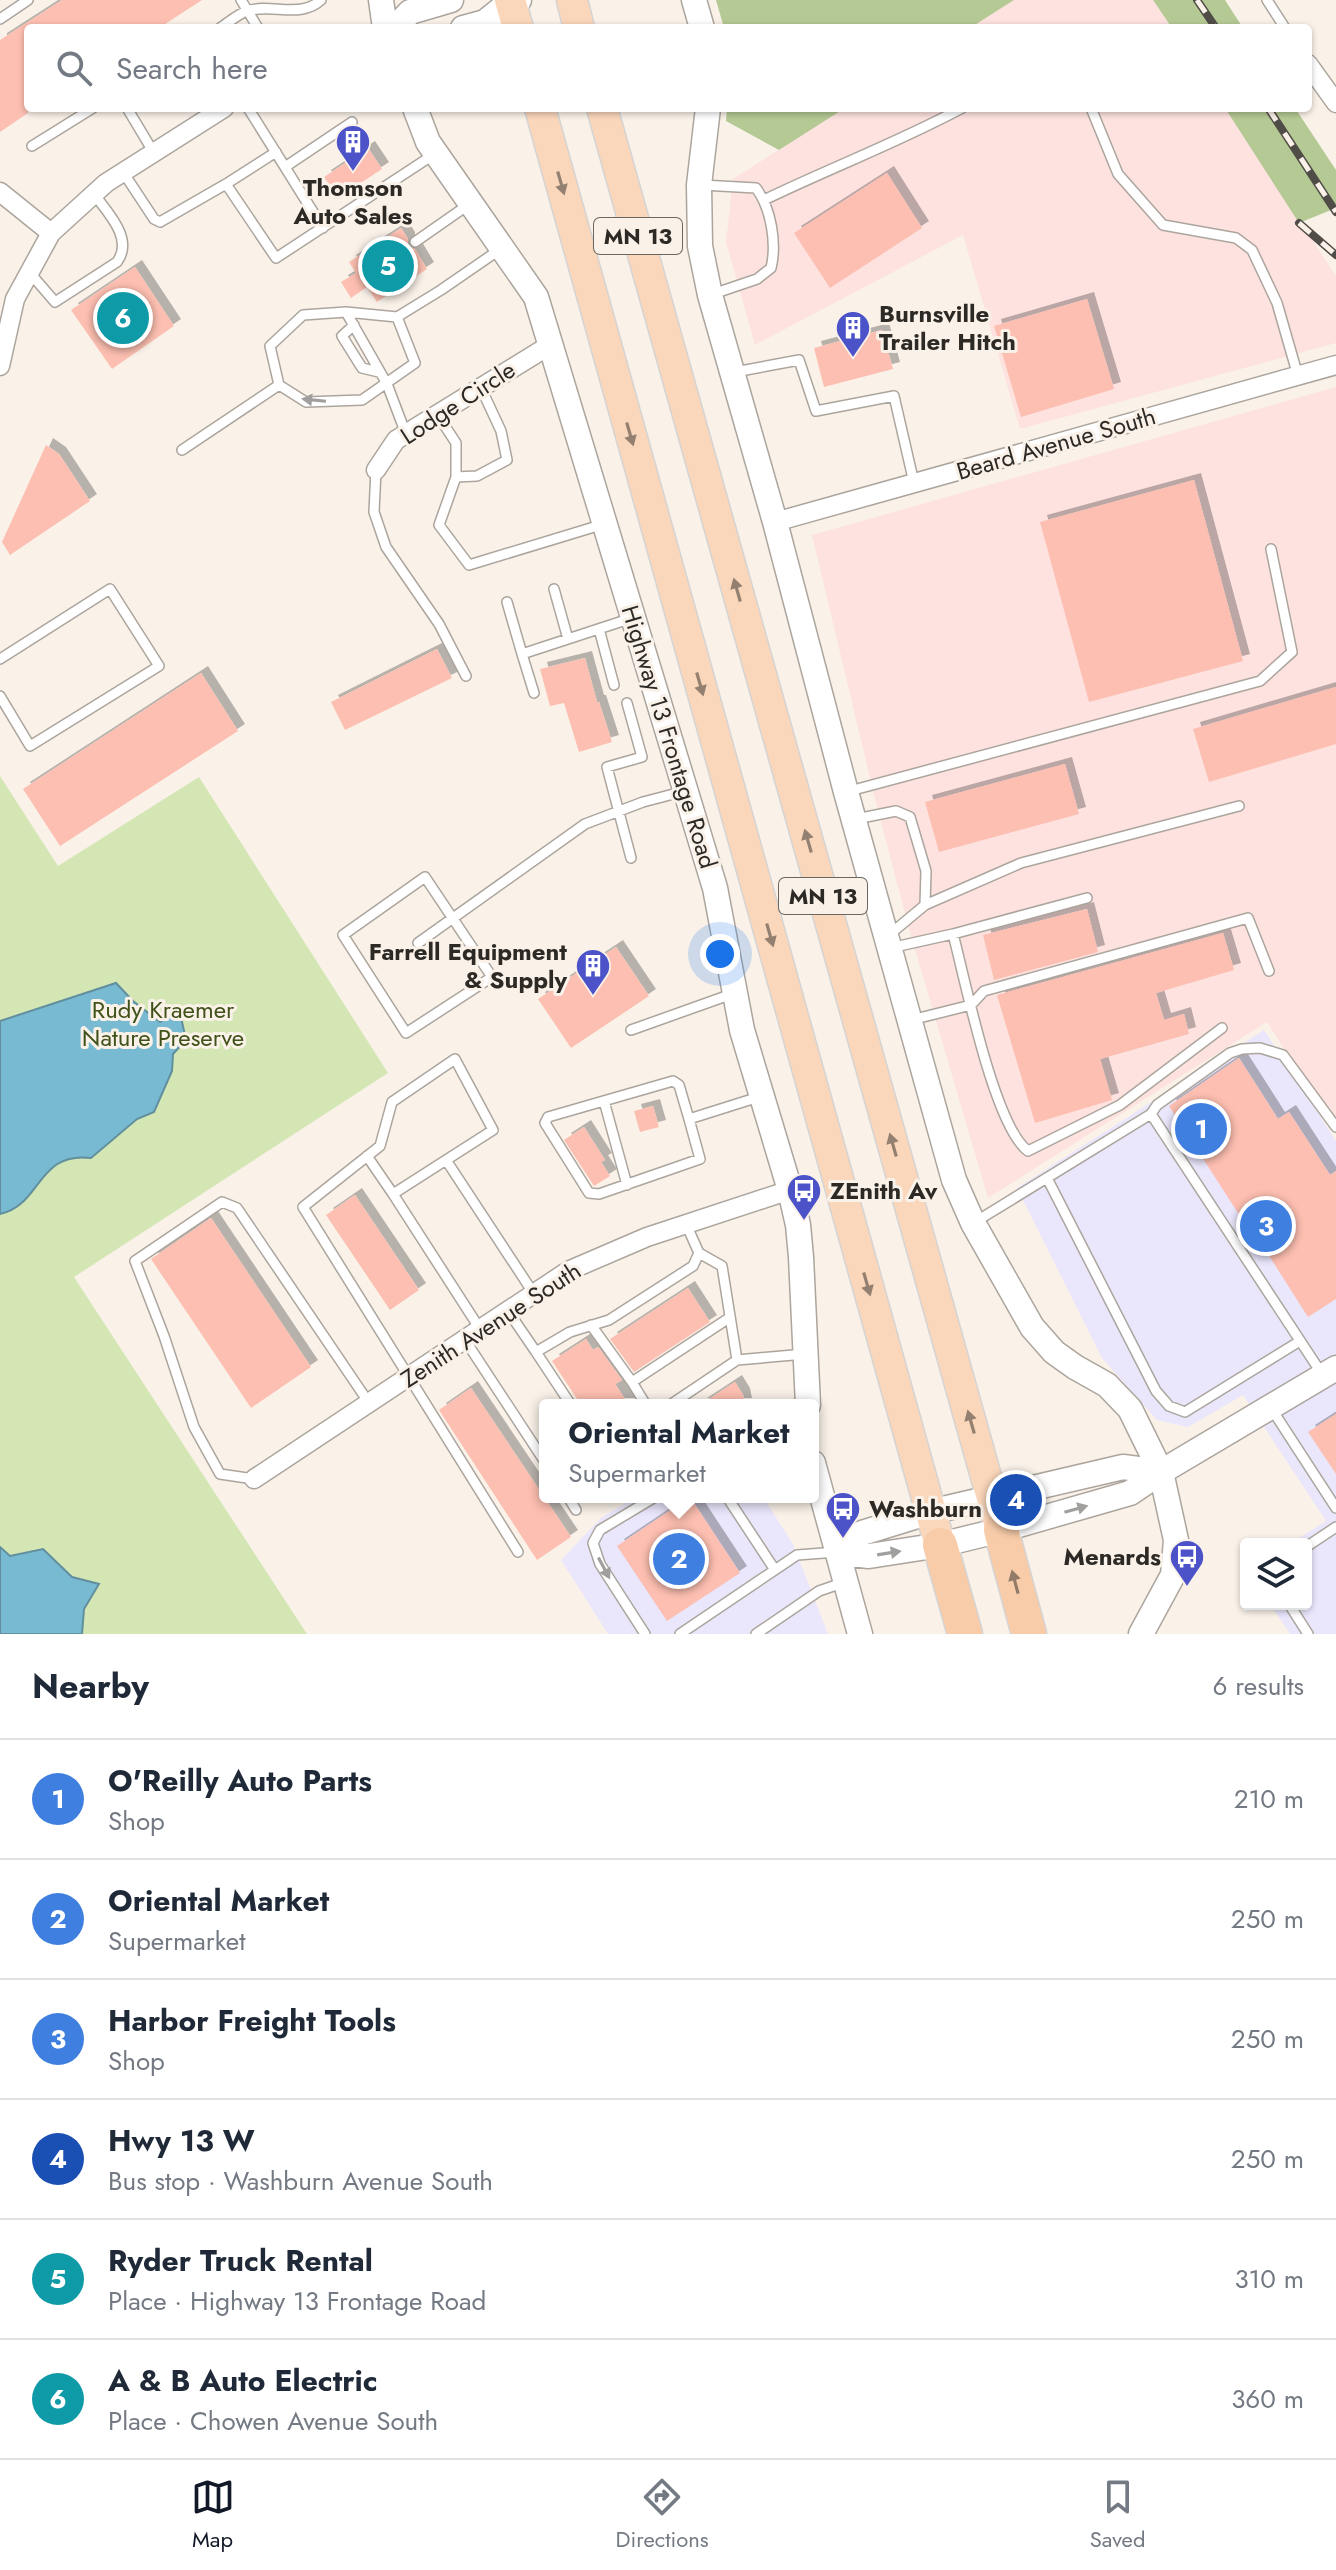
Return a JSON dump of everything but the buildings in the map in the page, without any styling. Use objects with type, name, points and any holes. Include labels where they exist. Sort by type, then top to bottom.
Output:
[{"type":"highway","points":[[572,0],[578,24]]},
{"type":"highway","name":"MN 13","points":[[541,112],[965,1634]]},
{"type":"highway","name":"MN 13","points":[[603,112],[1029,1634]]},
{"type":"street","points":[[381,0],[384,24]]},
{"type":"street","points":[[399,24],[410,12],[451,0]]},
{"type":"street","points":[[694,0],[701,24]]},
{"type":"street","points":[[478,24],[512,6]]},
{"type":"street","points":[[1312,70],[1336,103]]},
{"type":"street","points":[[0,366],[15,299],[51,233],[123,172],[218,112]]},
{"type":"street","name":"Highway 13 Frontage Road","points":[[417,112],[428,142],[536,297],[715,888],[742,1030],[790,1190],[801,1257],[808,1399]]},
{"type":"street","points":[[708,112],[699,185],[700,246],[710,295],[954,1180],[973,1223],[1032,1327],[1054,1352],[1107,1385],[1130,1409],[1161,1472],[1176,1540],[1173,1575],[1141,1634]]},
{"type":"street","points":[[0,192],[51,233]]},
{"type":"street","name":"Lodge Circle","points":[[376,470],[396,440],[550,345]]},
{"type":"street","name":"Beard Avenue South","points":[[775,522],[1336,365]]},
{"type":"street","name":"Zenith Avenue South","points":[[254,1479],[568,1271],[647,1237],[790,1190]]},
{"type":"street","points":[[837,1552],[869,1556],[940,1545],[1130,1493],[1330,1372]]},
{"type":"street","points":[[837,1552],[862,1533],[930,1512],[1123,1467],[1161,1472]]},
{"type":"street","points":[[819,1485],[860,1634]]},
{"type":"lane","points":[[0,19],[28,0]]},
{"type":"lane","points":[[241,0],[256,24]]},
{"type":"lane","points":[[227,24],[248,11],[299,10],[314,7],[321,0]]},
{"type":"lane","points":[[1267,0],[1282,24]]},
{"type":"lane","points":[[32,146],[87,112]]},
{"type":"lane","points":[[129,112],[154,153]]},
{"type":"lane","points":[[251,112],[323,228]]},
{"type":"lane","points":[[764,200],[955,112]]},
{"type":"lane","points":[[1093,112],[1118,174],[1163,225],[1236,238],[1252,250],[1277,303],[1298,376]]},
{"type":"lane","points":[[285,167],[352,122]]},
{"type":"lane","points":[[123,172],[154,219],[160,222],[276,152]]},
{"type":"lane","points":[[226,184],[276,258],[436,153]]},
{"type":"lane","points":[[699,185],[756,188],[764,200],[775,251],[771,268],[757,279],[710,295]]},
{"type":"lane","points":[[30,273],[55,302],[123,255],[120,231],[94,194]]},
{"type":"lane","points":[[415,242],[471,203]]},
{"type":"lane","points":[[397,317],[415,363],[362,400],[306,402],[279,385],[270,346],[303,315],[346,312],[397,317],[502,247]]},
{"type":"lane","points":[[346,312],[387,384],[406,434]]},
{"type":"lane","points":[[354,325],[342,336],[362,368],[379,372]]},
{"type":"lane","points":[[731,373],[799,360],[816,411],[894,396],[914,483]]},
{"type":"lane","points":[[182,450],[279,385]]},
{"type":"lane","points":[[456,477],[477,476],[507,460],[501,431],[481,388]]},
{"type":"lane","points":[[437,414],[456,443],[456,477],[439,525],[469,565],[604,524]]},
{"type":"lane","points":[[376,470],[374,512],[386,547],[439,624],[466,676]]},
{"type":"lane","points":[[846,792],[1260,681],[1292,652],[1271,549]]},
{"type":"lane","points":[[0,659],[110,589],[159,666],[30,746],[0,696]]},
{"type":"lane","points":[[554,589],[568,639]]},
{"type":"lane","points":[[507,602],[534,693]]},
{"type":"lane","points":[[522,654],[632,618]]},
{"type":"lane","points":[[599,629],[614,685]]},
{"type":"lane","points":[[627,703],[642,757],[607,767],[631,858]]},
{"type":"lane","points":[[418,943],[585,824],[685,791]]},
{"type":"lane","points":[[888,943],[925,905],[1021,863],[1239,806]]},
{"type":"lane","points":[[854,820],[896,811],[910,817],[926,871],[925,905]]},
{"type":"lane","points":[[425,877],[453,918],[492,977],[406,1033],[343,935],[425,877]]},
{"type":"lane","points":[[888,943],[953,934],[1087,898]]},
{"type":"lane","points":[[911,1020],[971,1005],[984,991],[1248,918],[1269,971]]},
{"type":"lane","points":[[953,934],[993,1087],[1018,1144],[1028,1151],[1120,1105],[1222,1028]]},
{"type":"lane","points":[[631,1030],[735,993]]},
{"type":"lane","points":[[973,1223],[1151,1114],[1157,1105],[1230,1053],[1242,1049],[1260,1048],[1283,1055],[1336,1127]]},
{"type":"lane","points":[[393,1194],[493,1130],[455,1059],[392,1102],[380,1146],[303,1207],[518,1552]]},
{"type":"lane","points":[[673,1081],[679,1085],[689,1119],[700,1159],[599,1194],[589,1193],[545,1123],[548,1117],[673,1081]]},
{"type":"lane","points":[[689,1119],[762,1096]]},
{"type":"lane","points":[[604,1101],[627,1185]]},
{"type":"lane","points":[[1151,1114],[1300,1341],[1330,1372]]},
{"type":"lane","points":[[367,1156],[393,1194],[539,1451]]},
{"type":"lane","points":[[446,1160],[534,1294]]},
{"type":"lane","points":[[1047,1178],[1156,1391],[1169,1406],[1185,1412],[1300,1341]]},
{"type":"lane","points":[[254,1479],[220,1474],[194,1427],[135,1261],[222,1202],[237,1208],[369,1403]]},
{"type":"lane","points":[[686,1224],[699,1253],[722,1266],[737,1360]]},
{"type":"lane","points":[[536,1352],[570,1332],[609,1320],[693,1266],[699,1253]]},
{"type":"lane","points":[[508,1311],[567,1399]]},
{"type":"lane","points":[[632,1382],[729,1318]]},
{"type":"lane","points":[[591,1325],[642,1399]]},
{"type":"lane","points":[[679,1399],[737,1360],[805,1354]]},
{"type":"lane","points":[[1271,1408],[1336,1508]]},
{"type":"lane","points":[[572,1503],[576,1510]]},
{"type":"lane","points":[[636,1503],[639,1507]]},
{"type":"lane","points":[[645,1503],[600,1530],[593,1543],[600,1564],[645,1634]]},
{"type":"lane","points":[[731,1503],[775,1570]]},
{"type":"lane","points":[[1312,1543],[1336,1527]]},
{"type":"lane","points":[[680,1634],[797,1555],[837,1552]]},
{"type":"lane","points":[[756,1634],[819,1591],[845,1582]]},
{"type":"lane","points":[[1293,1610],[1308,1634]]},
{"type":"shaded area","points":[[1014,0],[1153,0],[1169,24],[976,24]]},
{"type":"shaded area","points":[[839,112],[1228,112],[1336,276],[1336,343],[1020,429],[963,235],[755,345],[726,242],[733,179]]},
{"type":"shaded area","points":[[1336,387],[1336,1130],[1267,1022],[988,1198],[909,929],[812,535]]},
{"type":"shaded area","points":[[1264,1030],[1336,1141],[1336,1634],[1290,1634],[1274,1610],[1312,1610],[1312,1538],[1299,1538],[1326,1521],[1243,1395],[1188,1427],[1157,1420],[1102,1358],[1017,1188]]},
{"type":"shaded area","points":[[626,1503],[767,1503],[793,1544],[828,1634],[608,1634],[561,1560],[601,1518]]},
{"type":"green space","points":[[716,0],[1014,0],[976,24],[723,24]]},
{"type":"green space","points":[[1153,0],[1225,0],[1240,24],[1169,24]]},
{"type":"green space","points":[[727,112],[839,112],[779,150],[726,121]]},
{"type":"green space","points":[[1228,112],[1298,112],[1336,170],[1336,208],[1299,223]]},
{"type":"green space","name":"Rudy Kraemer Nature Preserve","points":[[0,776],[58,866],[199,777],[388,1073],[74,1277],[307,1634],[0,1634]]},
{"type":"water","points":[[116,983],[160,1022],[179,1008],[186,1040],[173,1054],[172,1071],[154,1112],[137,1119],[91,1158],[73,1158],[60,1163],[14,1209],[0,1214],[0,1021]]},
{"type":"water","points":[[0,1547],[10,1556],[43,1549],[72,1577],[99,1584],[84,1609],[82,1634],[0,1634]]},
{"type":"railway","points":[[1197,0],[1213,24]]},
{"type":"railway","points":[[1271,112],[1336,212]]},
{"type":"railway","points":[[1299,223],[1336,255]]},
{"type":"place","name":"Thomson Auto Sales","points":[[353,173]]},
{"type":"place","name":"Ryder Truck Rental","points":[[388,266]]},
{"type":"place","name":"A & B Auto Electric","points":[[123,318]]},
{"type":"place","name":"Burnsville Trailer Hitch","points":[[853,359]]},
{"type":"place","name":"Farrell Equipment & Supply","points":[[593,997]]},
{"type":"place","name":"O'Reilly Auto Parts","points":[[1201,1129]]},
{"type":"place","name":"ZEnith Av","points":[[804,1222]]},
{"type":"place","name":"Harbor Freight Tools","points":[[1266,1226]]},
{"type":"place","name":"Hwy 13 W","points":[[1016,1500]]},
{"type":"place","name":"Washburn","points":[[843,1540]]},
{"type":"place","name":"Oriental Market","points":[[679,1559]]},
{"type":"place","name":"Menards","points":[[1187,1588]]}]
